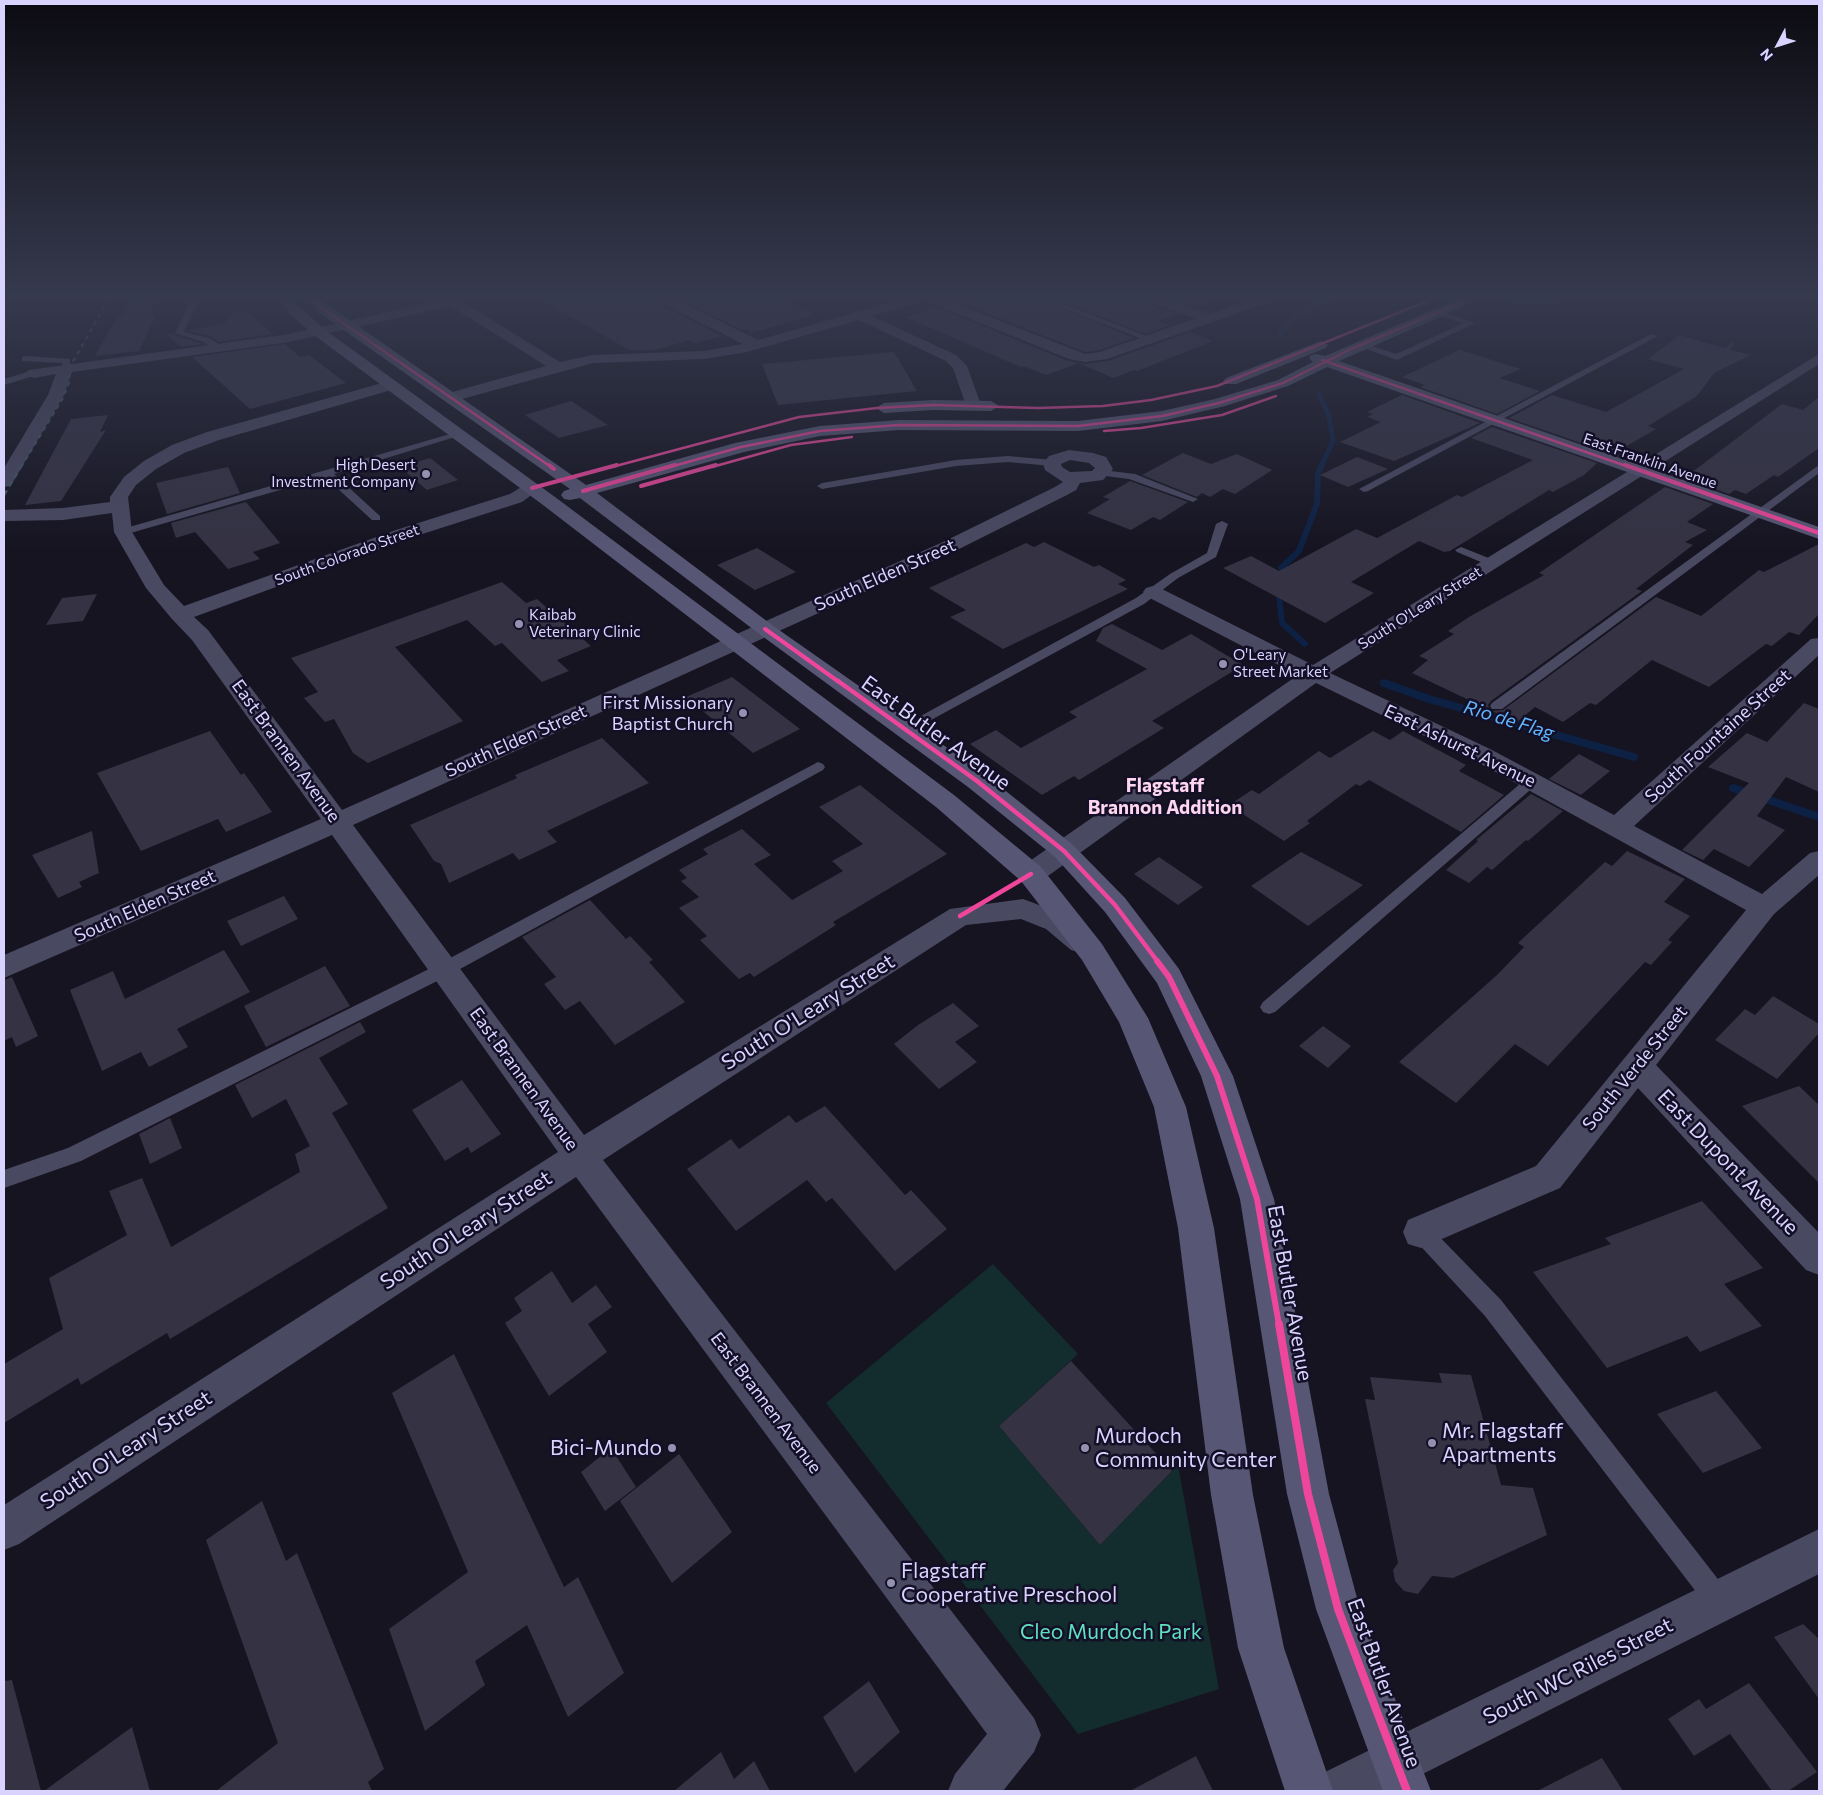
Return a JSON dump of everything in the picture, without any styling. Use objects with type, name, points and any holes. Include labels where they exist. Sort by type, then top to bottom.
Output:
[{"type":"main road","name":"East Butler Avenue","points":[[432,384],[583,491],[750,636],[1032,874],[1092,952],[1133,1018],[1170,1107],[1196,1228],[1232,1495],[1261,1648],[1309,1791]]},
{"type":"main road","points":[[524,493],[566,479],[799,417],[877,408],[933,405],[1038,408],[1103,406],[1151,400],[1223,384]]},
{"type":"main road","points":[[820,431],[899,425],[1078,426],[1162,416],[1219,403],[1281,384]]},
{"type":"main road","name":"East Franklin Avenue","points":[[1391,384],[1819,533]]},
{"type":"main road","name":"East Butler Avenue","points":[[394,385],[460,434],[524,493],[549,501],[750,636],[904,729],[977,781],[1064,851],[1115,905],[1168,977],[1217,1076],[1257,1199],[1308,1494],[1338,1609],[1401,1776]]},
{"type":"main road","points":[[549,501],[741,447],[859,422],[949,416],[966,412],[973,406]]},
{"type":"street","points":[[4,482],[56,395],[60,384]]},
{"type":"street","points":[[451,397],[498,384]]},
{"type":"street","points":[[966,384],[973,406]]},
{"type":"street","name":"South O'Leary Street","points":[[1032,874],[1314,674],[1778,384]]},
{"type":"street","points":[[4,515],[63,514],[119,506],[119,497],[130,481],[150,465],[178,449],[213,436],[394,385]]},
{"type":"street","points":[[1086,456],[1100,461],[1103,465],[1102,473],[1091,478],[1074,478],[1054,470],[1052,463],[1061,457],[1086,456]]},
{"type":"street","name":"South Elden Street","points":[[4,968],[338,822],[1023,511],[1070,486],[1074,478]]},
{"type":"street","name":"South Colorado Street","points":[[180,615],[403,534],[524,493]]},
{"type":"street","name":"East Brannen Avenue","points":[[119,506],[123,532],[156,588],[200,635],[580,1156],[1016,1735],[972,1791]]},
{"type":"street","name":"East Ashurst Avenue","points":[[1153,592],[1314,674],[1480,754],[1764,907]]},
{"type":"street","name":"South Fountaine Street","points":[[1617,827],[1819,644]]},
{"type":"street","name":"South Verde Street","points":[[1421,1232],[1548,1177],[1764,907],[1819,860]]},
{"type":"street","name":"South O'Leary Street","points":[[4,1529],[580,1156],[960,916],[1023,909],[1056,922],[1092,952]]},
{"type":"street","name":"East Dupont Avenue","points":[[1636,1066],[1819,1258]]},
{"type":"street","name":"South WC Riles Street","points":[[1338,1791],[1401,1776],[1719,1601],[1819,1551]]},
{"type":"lane","points":[[1364,489],[1564,384]]},
{"type":"lane","points":[[123,532],[460,434]]},
{"type":"lane","points":[[822,486],[956,463],[1008,459],[1052,463]]},
{"type":"lane","points":[[1497,706],[1819,468]]},
{"type":"lane","points":[[327,473],[376,518]]},
{"type":"lane","points":[[1102,473],[1131,476],[1193,499]]},
{"type":"lane","points":[[904,729],[1153,592],[1212,555],[1222,524]]},
{"type":"lane","points":[[1461,550],[1492,563]]},
{"type":"lane","points":[[4,1179],[74,1155],[445,969],[818,767]]},
{"type":"lane","points":[[1269,1008],[1532,782]]},
{"type":"lane","points":[[1421,1232],[1493,1308],[1719,1601]]},
{"type":"green space","name":"Cleo Murdoch Park","points":[[993,1264],[1078,1354],[999,1426],[1100,1545],[1178,1465],[1219,1689],[1078,1734],[826,1403]]},
{"type":"building","points":[[222,384],[343,384],[250,409]]},
{"type":"building","points":[[770,384],[913,384],[917,391],[778,405]]},
{"type":"building","points":[[1421,384],[1517,384],[1540,391],[1497,414],[1420,387],[1425,385]]},
{"type":"building","points":[[1657,384],[1706,384],[1697,396],[1648,426],[1656,429],[1613,454],[1509,418],[1552,395],[1606,412]]},
{"type":"building","points":[[1402,395],[1480,423],[1394,461],[1340,442],[1381,422],[1367,417],[1373,414],[1367,412]]},
{"type":"building","points":[[1819,397],[1819,448],[1778,477],[1774,475],[1746,494],[1735,490],[1729,494],[1681,477],[1695,470],[1782,404],[1803,410]]},
{"type":"building","points":[[571,401],[608,425],[559,438],[525,415]]},
{"type":"building","points":[[108,415],[100,432],[106,430],[61,501],[25,505],[71,419]]},
{"type":"building","points":[[1492,427],[1597,463],[1584,475],[1553,492],[1549,490],[1450,551],[1444,552],[1419,541],[1351,582],[1374,593],[1325,623],[1223,568],[1251,556],[1279,571],[1356,529],[1377,538],[1457,495],[1462,497],[1533,460],[1471,438]]},
{"type":"building","points":[[1183,453],[1211,464],[1237,454],[1272,470],[1235,494],[1223,489],[1210,497],[1202,493],[1197,497],[1142,475]]},
{"type":"building","points":[[1357,457],[1388,469],[1348,487],[1320,475]]},
{"type":"building","name":"High Desert Investment Company","points":[[430,458],[458,480],[427,490],[400,467]]},
{"type":"building","points":[[228,467],[240,493],[167,514],[156,483]]},
{"type":"building","points":[[1130,481],[1188,502],[1160,520],[1153,517],[1131,530],[1087,513],[1110,499],[1103,497]]},
{"type":"building","points":[[1665,487],[1713,504],[1687,522],[1707,530],[1685,542],[1693,545],[1636,589],[1642,591],[1491,701],[1488,705],[1490,710],[1412,673],[1428,660],[1419,656],[1454,634],[1448,631],[1469,617],[1544,575],[1539,573]]},
{"type":"building","points":[[246,502],[280,543],[253,552],[260,559],[228,569],[195,532],[176,538],[171,523]]},
{"type":"building","points":[[1044,542],[1094,567],[1099,565],[1126,580],[1118,584],[1128,589],[1003,649],[950,617],[966,610],[929,588],[1026,543],[1034,547]]},
{"type":"building","points":[[1819,544],[1819,614],[1799,635],[1789,632],[1772,646],[1766,644],[1709,687],[1652,660],[1596,705],[1590,703],[1563,722],[1535,707],[1517,722],[1492,711],[1503,710],[1656,597],[1701,616],[1759,570],[1764,572]]},
{"type":"building","points":[[757,548],[796,572],[755,590],[717,565]]},
{"type":"building","points":[[502,582],[526,603],[537,599],[591,646],[557,660],[569,671],[542,682],[502,643],[495,646],[467,620],[395,647],[463,721],[368,763],[353,753],[334,719],[325,722],[304,698],[318,692],[291,658]]},
{"type":"building","points":[[97,594],[83,621],[46,625],[62,598]]},
{"type":"building","points":[[1112,624],[1162,650],[1191,634],[1243,665],[1152,721],[1164,728],[1079,780],[1074,776],[1042,795],[970,744],[996,730],[1021,748],[1077,717],[1069,712],[1147,669],[1096,641],[1103,628]]},
{"type":"building","name":"First Missionary Baptist Church","points":[[732,677],[800,729],[753,753],[686,697]]},
{"type":"building","points":[[1804,703],[1819,709],[1819,792],[1786,777],[1757,816],[1785,830],[1749,867],[1714,849],[1703,860],[1682,850],[1749,783],[1708,767],[1747,733],[1767,742]]},
{"type":"building","points":[[210,731],[241,775],[244,773],[272,812],[226,832],[218,819],[141,851],[97,773]]},
{"type":"building","points":[[1373,731],[1390,740],[1403,731],[1466,765],[1459,771],[1504,795],[1461,832],[1369,780],[1360,786],[1356,784],[1307,821],[1310,823],[1284,841],[1229,805],[1252,790],[1259,794],[1319,751],[1330,758]]},
{"type":"building","points":[[602,738],[649,783],[547,831],[557,842],[519,860],[513,853],[449,883],[441,864],[434,861],[410,825],[517,778],[515,775]]},
{"type":"building","points":[[1579,754],[1610,771],[1581,795],[1549,779]]},
{"type":"building","points":[[860,785],[947,854],[833,922],[836,925],[754,977],[750,973],[739,979],[700,940],[707,936],[679,908],[699,897],[681,881],[687,878],[679,870],[708,854],[703,849],[742,829],[771,855],[754,864],[792,900],[843,871],[832,861],[863,844],[819,807]]},
{"type":"building","points":[[1531,794],[1563,811],[1492,870],[1487,867],[1469,883],[1446,870],[1478,841],[1476,840]]},
{"type":"building","points":[[92,831],[99,873],[79,882],[82,887],[58,898],[32,855]]},
{"type":"building","points":[[1627,851],[1685,879],[1664,902],[1690,916],[1668,940],[1672,942],[1651,965],[1645,962],[1548,1066],[1515,1044],[1456,1103],[1399,1062],[1497,975],[1524,947],[1518,943],[1605,862],[1612,866]]},
{"type":"building","points":[[1301,852],[1363,885],[1308,926],[1251,886]]},
{"type":"building","points":[[1159,857],[1203,887],[1178,905],[1134,874]]},
{"type":"building","points":[[284,896],[298,919],[241,946],[227,921]]},
{"type":"building","points":[[590,900],[626,939],[630,936],[653,960],[649,962],[685,1002],[615,1045],[580,1001],[565,1010],[544,984],[556,977],[522,937]]},
{"type":"building","points":[[224,950],[250,992],[177,1029],[188,1047],[149,1067],[141,1052],[102,1071],[70,990],[113,971],[125,999]]},
{"type":"building","points":[[325,966],[350,1006],[266,1047],[244,1006]]},
{"type":"building","points":[[12,977],[38,1036],[16,1047],[12,1037],[4,1041],[4,980]]},
{"type":"building","points":[[1773,996],[1819,1024],[1819,1033],[1777,1079],[1715,1040],[1745,1009],[1755,1015]]},
{"type":"building","points":[[953,1003],[979,1026],[955,1042],[977,1062],[939,1089],[894,1044],[918,1025]]},
{"type":"building","points":[[360,1022],[366,1032],[319,1058],[348,1104],[332,1113],[388,1208],[170,1339],[167,1333],[81,1385],[78,1378],[4,1423],[4,1364],[63,1329],[49,1278],[127,1235],[109,1191],[142,1178],[171,1247],[300,1172],[295,1154],[310,1146],[286,1099],[252,1118],[235,1085]]},
{"type":"building","points":[[1323,1026],[1351,1046],[1328,1068],[1299,1046]]},
{"type":"building","points":[[462,1080],[501,1134],[471,1153],[468,1147],[445,1161],[412,1110]]},
{"type":"building","points":[[1799,1086],[1819,1105],[1819,1183],[1742,1106]]},
{"type":"building","points":[[825,1106],[905,1195],[911,1190],[947,1229],[895,1271],[832,1198],[826,1202],[807,1180],[736,1231],[687,1169],[731,1139],[739,1149],[789,1115],[796,1123]]},
{"type":"building","points":[[170,1118],[182,1148],[150,1164],[139,1134]]},
{"type":"building","points":[[1702,1201],[1763,1268],[1724,1284],[1762,1326],[1700,1352],[1687,1336],[1607,1368],[1533,1272],[1611,1244],[1605,1238]]},
{"type":"building","points":[[552,1271],[572,1303],[596,1285],[612,1307],[588,1324],[607,1352],[549,1396],[505,1323],[522,1311],[514,1298]]},
{"type":"building","points":[[454,1354],[564,1587],[578,1577],[624,1673],[568,1717],[527,1625],[475,1661],[485,1685],[425,1731],[389,1629],[468,1572],[392,1393]]},
{"type":"building","name":"Murdoch Community Center","points":[[1071,1361],[1172,1471],[1100,1545],[999,1426]]},
{"type":"building","name":"Mr. Flagstaff Apartments","points":[[1439,1373],[1471,1375],[1501,1485],[1533,1488],[1547,1535],[1453,1578],[1432,1576],[1418,1594],[1404,1591],[1395,1581],[1393,1570],[1398,1563],[1365,1399],[1375,1400],[1370,1377],[1442,1383]]},
{"type":"building","points":[[1716,1391],[1762,1448],[1703,1473],[1657,1414]]},
{"type":"building","points":[[611,1448],[636,1487],[605,1511],[581,1472]]},
{"type":"building","points":[[679,1454],[732,1532],[672,1583],[620,1501]]},
{"type":"building","points":[[262,1501],[286,1561],[297,1553],[384,1769],[368,1782],[372,1791],[216,1791],[278,1743],[206,1540]]},
{"type":"building","points":[[1803,1624],[1819,1639],[1819,1699],[1774,1637]]},
{"type":"building","points":[[12,1680],[41,1791],[4,1791],[4,1681]]},
{"type":"building","points":[[869,1681],[900,1732],[855,1773],[823,1717]]},
{"type":"building","points":[[1749,1683],[1817,1772],[1788,1791],[1772,1791],[1730,1734],[1694,1756],[1668,1719],[1699,1699],[1706,1709]]},
{"type":"building","points":[[132,1727],[150,1791],[44,1791]]},
{"type":"building","points":[[721,1752],[734,1779],[754,1761],[770,1791],[674,1791]]},
{"type":"building","points":[[1196,1756],[1213,1791],[1130,1791]]},
{"type":"building","points":[[1602,1758],[1623,1791],[1537,1791]]},
{"type":"waterway","name":"Rio de Flag","points":[[1319,394],[1329,416],[1333,441],[1321,467]]},
{"type":"waterway","name":"Rio de Flag","points":[[1305,644],[1282,623],[1279,596],[1288,579],[1281,568],[1299,551],[1317,504],[1318,474],[1322,465]]},
{"type":"waterway","name":"Rio de Flag","points":[[1384,683],[1429,699],[1634,757]]},
{"type":"waterway","name":"Rio de Flag","points":[[1733,788],[1816,816]]},
{"type":"railway","points":[[21,467],[63,398],[69,384]]},
{"type":"railway","points":[[4,495],[22,465]]},
{"type":"cycle path","points":[[431,384],[554,469]]},
{"type":"cycle path","points":[[532,488],[799,417],[877,408],[933,405],[1038,408],[1103,406],[1151,400],[1223,384]]},
{"type":"cycle path","points":[[583,491],[741,447],[820,431],[899,425],[1078,426],[1162,416],[1219,403],[1281,384]]},
{"type":"cycle path","points":[[1390,384],[1819,533]]},
{"type":"cycle path","points":[[1104,431],[1141,428],[1222,415],[1276,396]]},
{"type":"cycle path","points":[[641,486],[791,445],[852,437]]},
{"type":"cycle path","points":[[765,629],[977,781],[1064,851],[1115,905],[1169,977],[1217,1076],[1257,1199],[1308,1494],[1338,1609],[1407,1791]]},
{"type":"cycle path","points":[[960,916],[1031,874]]},
{"type":"place","name":"High Desert Investment Company","points":[[426,474]]},
{"type":"place","name":"Kaibab Veterinary Clinic","points":[[519,624]]},
{"type":"place","name":"O'Leary Street Market","points":[[1223,664]]},
{"type":"place","name":"First Missionary Baptist Church","points":[[743,713]]},
{"type":"place","name":"Mr. Flagstaff Apartments","points":[[1432,1443]]},
{"type":"place","name":"Bici-Mundo","points":[[672,1448]]},
{"type":"place","name":"Murdoch Community Center","points":[[1085,1448]]},
{"type":"place","name":"Flagstaff Cooperative Preschool","points":[[891,1583]]},
{"type":"district","name":"Flagstaff Brannon Addition","points":[[1165,797]]}]
